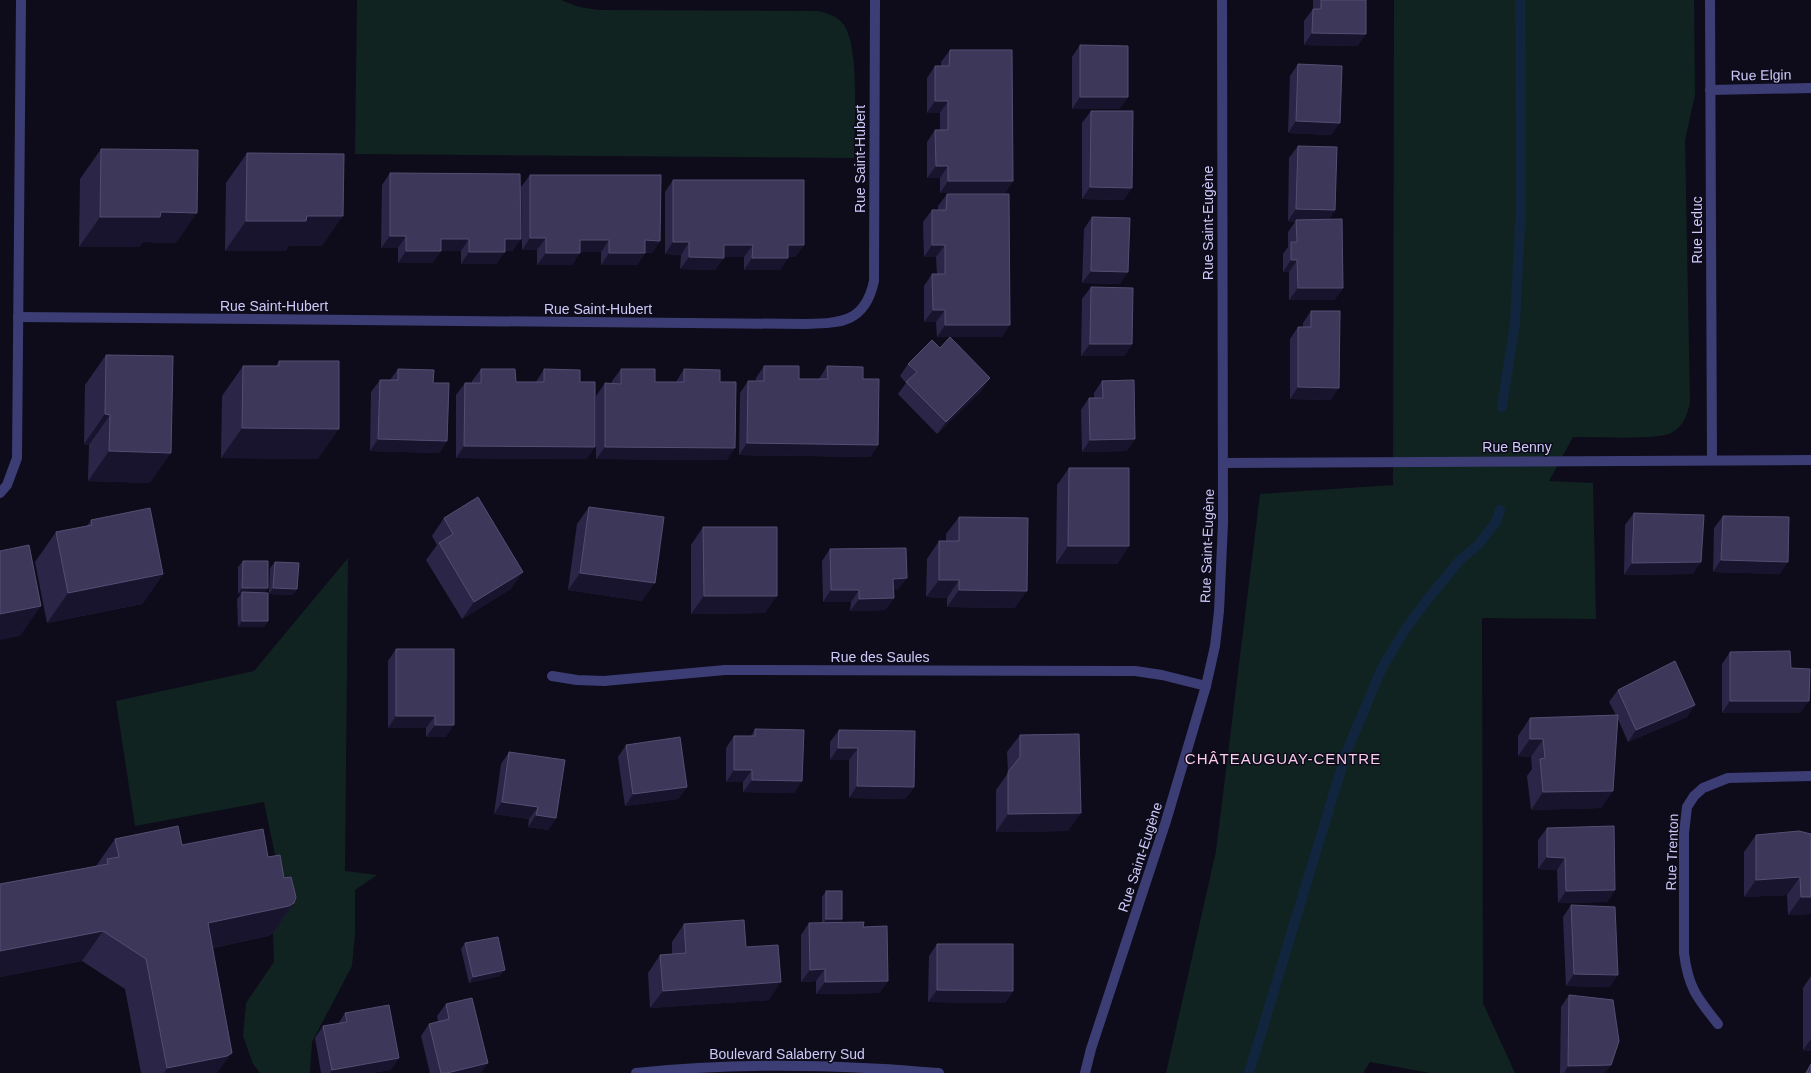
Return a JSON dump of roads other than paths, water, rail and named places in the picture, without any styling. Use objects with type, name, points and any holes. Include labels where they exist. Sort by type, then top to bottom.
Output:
[{"type":"street","points":[[0,493],[7,486],[17,458],[21,0]]},
{"type":"street","name":"Rue Saint-Hubert","points":[[18,317],[805,324],[834,323],[849,318],[859,313],[867,302],[874,281],[875,0]]},
{"type":"street","name":"Rue Saint-Eugène","points":[[1085,1073],[1091,1049],[1166,821],[1206,686],[1215,646],[1219,611],[1223,523],[1222,0]]},
{"type":"street","name":"Rue Leduc","points":[[1710,0],[1712,460]]},
{"type":"street","name":"Rue Elgin","points":[[1710,90],[1811,88]]},
{"type":"street","name":"Rue Benny","points":[[1223,463],[1811,460]]},
{"type":"street","name":"Rue des Saules","points":[[552,676],[577,680],[604,681],[724,670],[1135,671],[1162,675],[1206,686]]},
{"type":"street","name":"Rue Trenton","points":[[1718,1024],[1690,984],[1686,969],[1684,953],[1684,833],[1687,807],[1694,796],[1703,788],[1728,778],[1811,776]]},
{"type":"street","name":"Boulevard Salaberry Sud","points":[[636,1073],[691,1068],[786,1066],[885,1069],[939,1073]]},
{"type":"waterway","points":[[1502,407],[1515,323],[1521,206],[1520,0]]},
{"type":"waterway","points":[[1249,1073],[1346,753],[1382,668],[1405,630],[1427,600],[1460,560],[1479,544],[1496,522],[1500,510]]},
{"type":"district","name":"CHÂTEAUGUAY-CENTRE","points":[[1283,759]]}]
